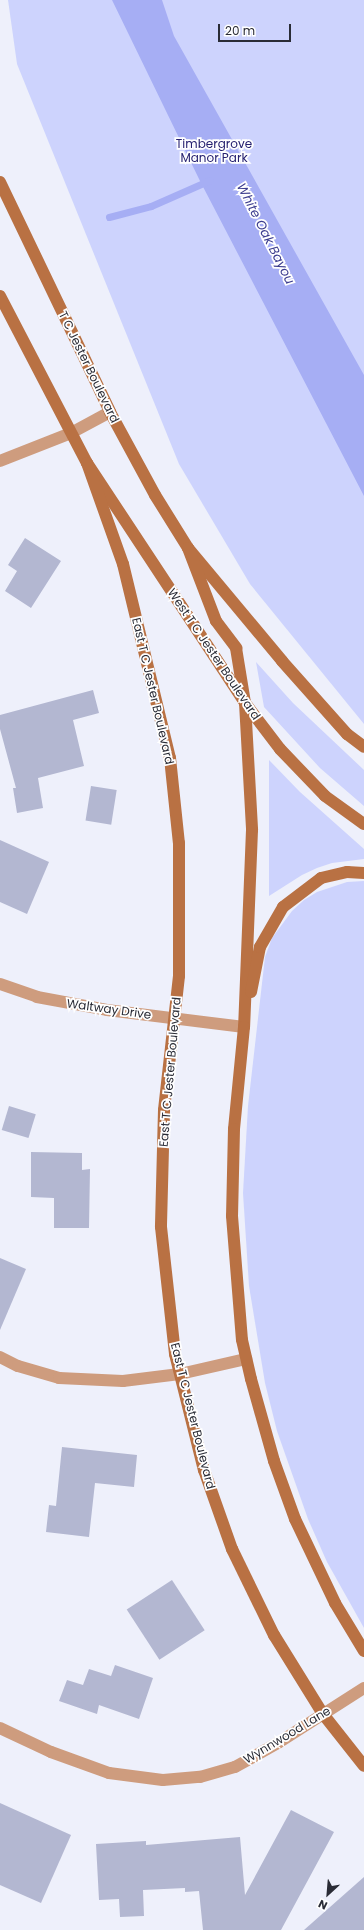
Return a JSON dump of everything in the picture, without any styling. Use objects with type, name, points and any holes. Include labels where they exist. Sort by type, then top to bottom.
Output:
[{"type":"street","name":"T C Jester Boulevard","points":[[0,182],[110,412],[155,495],[188,548]]},
{"type":"street","points":[[0,296],[87,463]]},
{"type":"street","points":[[0,461],[71,433],[110,412]]},
{"type":"street","name":"West T C Jester Boulevard","points":[[87,463],[245,703],[280,749],[320,791],[364,824]]},
{"type":"street","name":"East T C Jester Boulevard","points":[[87,463],[123,564],[170,758],[179,843],[179,976],[164,1110],[161,1228],[175,1354],[204,1470],[232,1549],[274,1635],[323,1714],[364,1766]]},
{"type":"street","points":[[188,548],[216,620],[236,648],[245,703],[252,830],[244,1027],[234,1129],[232,1216],[242,1340],[274,1461],[295,1519],[335,1603],[364,1651]]},
{"type":"street","points":[[188,548],[282,661],[347,734],[364,747]]},
{"type":"street","points":[[244,1027],[260,947],[283,907],[321,878],[347,872],[364,873]]},
{"type":"street","name":"Waltway Drive","points":[[0,984],[37,997],[106,1010],[244,1027]]},
{"type":"street","points":[[0,1357],[18,1366],[60,1378],[123,1381],[180,1374],[246,1359]]},
{"type":"street","name":"Wynnwood Lane","points":[[0,1728],[51,1752],[109,1773],[163,1780],[200,1777],[235,1766],[278,1743],[364,1688]]},
{"type":"green space","name":"Timbergrove Manor Park","points":[[8,0],[364,0],[364,724],[250,584],[179,464],[17,64]]},
{"type":"green space","points":[[256,662],[293,703],[364,770],[364,806],[320,768],[264,707]]},
{"type":"green space","points":[[269,760],[300,792],[364,849],[364,859],[332,863],[317,868],[302,875],[269,896]]},
{"type":"green space","points":[[364,881],[364,1628],[327,1562],[308,1519],[277,1431],[265,1383],[249,1286],[243,1193],[248,1106],[265,957],[272,938],[292,911],[304,900],[317,892],[347,882]]},
{"type":"water","name":"White Oak Bayou","points":[[112,0],[162,0],[174,36],[364,375],[364,496],[200,181]]},
{"type":"building","points":[[25,538],[61,561],[31,608],[5,591],[17,571],[8,565]]},
{"type":"building","points":[[93,690],[99,713],[73,720],[84,766],[38,778],[43,808],[17,813],[13,788],[16,788],[0,729],[0,715]]},
{"type":"building","points":[[91,786],[117,790],[111,825],[86,821]]},
{"type":"building","points":[[0,840],[49,862],[27,914],[0,902]]},
{"type":"building","points":[[9,1106],[36,1114],[28,1138],[2,1130]]},
{"type":"building","points":[[31,1152],[82,1153],[82,1170],[90,1169],[89,1228],[54,1228],[54,1198],[31,1197]]},
{"type":"building","points":[[0,1258],[26,1269],[0,1330]]},
{"type":"building","points":[[62,1447],[137,1455],[134,1487],[95,1483],[89,1537],[46,1532],[49,1505],[56,1506]]},
{"type":"building","points":[[172,1580],[205,1630],[159,1660],[127,1609]]},
{"type":"building","points":[[115,1665],[153,1678],[139,1719],[99,1705],[97,1714],[59,1701],[67,1680],[83,1685],[89,1669],[111,1676]]},
{"type":"building","points":[[0,1803],[71,1835],[41,1903],[0,1885]]},
{"type":"building","points":[[291,1810],[334,1832],[281,1930],[203,1930],[199,1891],[185,1892],[185,1888],[143,1890],[144,1916],[120,1917],[119,1899],[99,1900],[96,1844],[146,1841],[146,1845],[240,1837],[245,1895]]},
{"type":"building","points":[[364,1877],[364,1930],[304,1930]]},
{"type":"waterway","points":[[109,217],[151,206],[210,180]]}]
